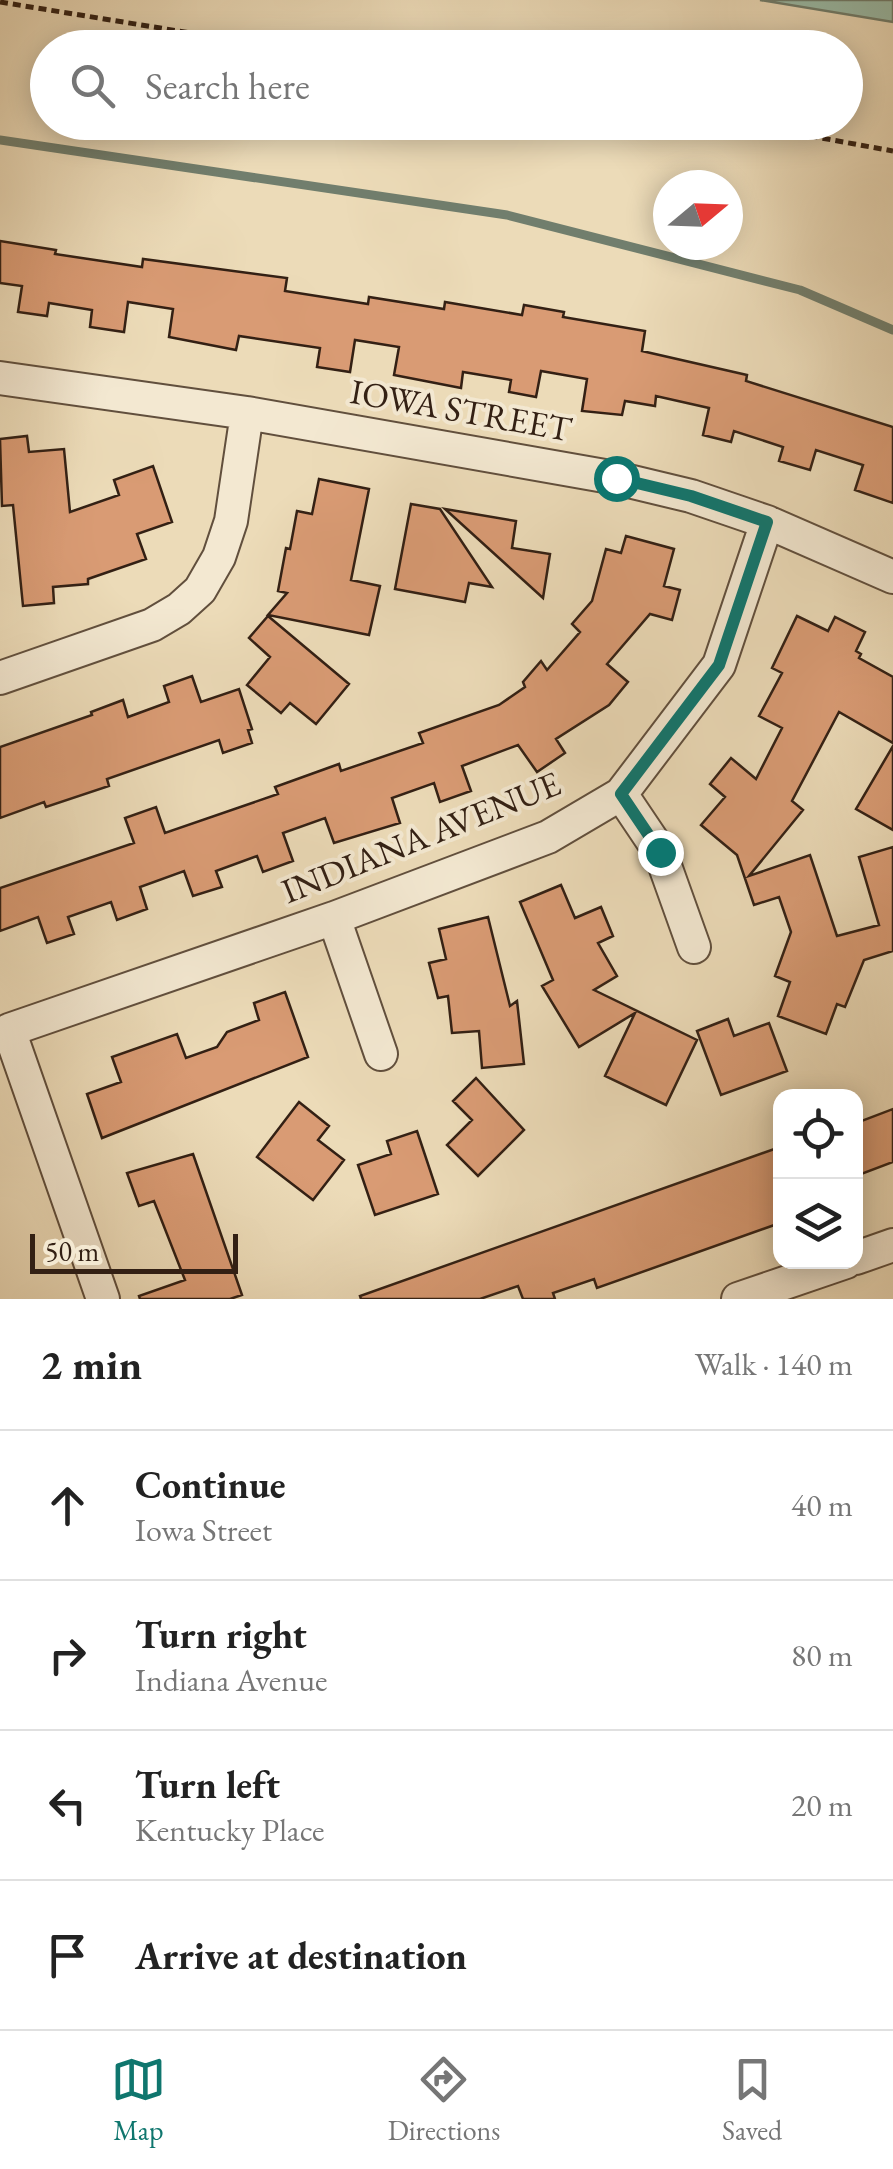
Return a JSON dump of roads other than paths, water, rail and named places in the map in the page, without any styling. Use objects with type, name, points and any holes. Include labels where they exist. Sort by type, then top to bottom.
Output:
[{"type":"street","name":"IOWA STREET","points":[[0,378],[247,413],[616,478],[691,496],[767,522],[893,578]]},
{"type":"street","points":[[0,678],[152,624],[200,590],[219,557],[230,522],[247,413]]},
{"type":"street","name":"INDIANA AVENUE","points":[[103,1299],[8,1030],[334,918],[548,837],[621,794],[719,665],[767,522]]},
{"type":"street","points":[[621,794],[660,852],[694,947]]},
{"type":"street","points":[[334,918],[381,1054]]},
{"type":"street","points":[[863,1256],[893,1245]]},
{"type":"street","points":[[738,1299],[826,1269]]},
{"type":"waterway","points":[[0,140],[507,215],[800,290],[893,330]]}]
